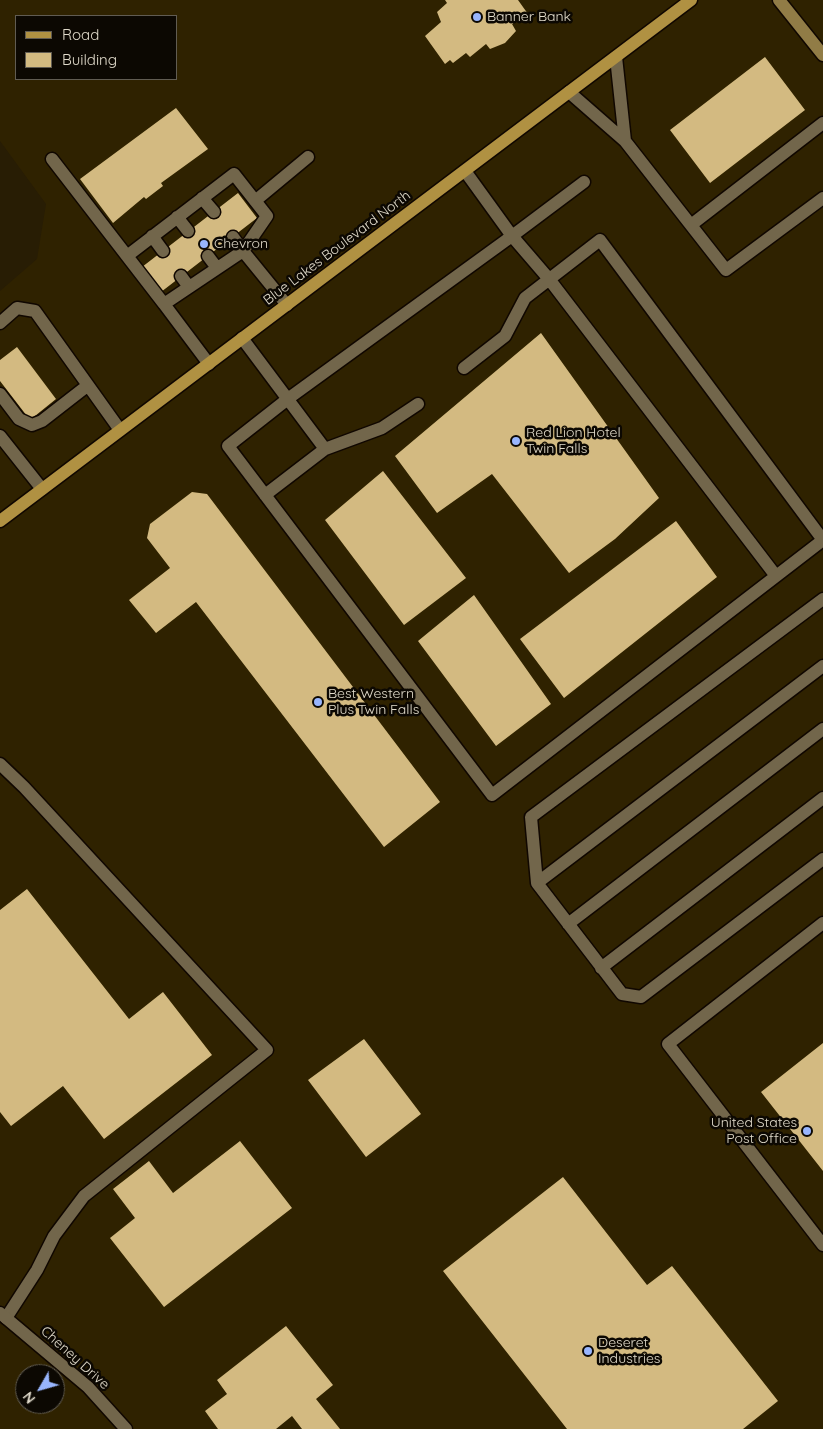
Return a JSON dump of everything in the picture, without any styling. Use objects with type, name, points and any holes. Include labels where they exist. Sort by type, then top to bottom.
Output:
[{"type":"main road","name":"Blue Lakes Boulevard North","points":[[0,520],[691,0]]},
{"type":"main road","points":[[780,0],[823,55]]},
{"type":"street","points":[[616,57],[625,141]]},
{"type":"street","points":[[569,92],[625,141],[726,270],[823,198]]},
{"type":"street","points":[[691,225],[823,123]]},
{"type":"street","points":[[255,200],[308,157]]},
{"type":"street","points":[[52,159],[209,364]]},
{"type":"street","points":[[465,171],[512,236],[549,279],[776,576]]},
{"type":"street","points":[[127,256],[234,174],[255,200],[267,216],[243,251],[164,304]]},
{"type":"street","points":[[464,368],[505,336],[525,298],[600,240],[823,540],[492,795],[228,446],[289,398],[584,182]]},
{"type":"street","points":[[202,198],[214,212]]},
{"type":"street","points":[[177,217],[188,231]]},
{"type":"street","points":[[152,236],[163,251]]},
{"type":"street","points":[[233,237],[287,305]]},
{"type":"street","points":[[208,256],[217,268]]},
{"type":"street","points":[[181,276],[189,287]]},
{"type":"street","points":[[0,323],[17,308],[35,311],[120,430]]},
{"type":"street","points":[[242,338],[289,398],[325,449]]},
{"type":"street","points":[[0,394],[19,419],[32,425],[42,421],[87,386]]},
{"type":"street","points":[[265,495],[325,449],[382,428],[418,404]]},
{"type":"street","points":[[0,436],[42,489]]},
{"type":"street","points":[[823,599],[531,817],[537,883],[622,994],[641,997],[823,859]]},
{"type":"street","points":[[537,883],[823,666]]},
{"type":"street","points":[[568,924],[823,729]]},
{"type":"street","points":[[0,764],[24,787],[267,1050],[84,1196],[54,1236],[37,1270],[3,1315]]},
{"type":"street","points":[[601,968],[823,798]]},
{"type":"street","points":[[823,924],[668,1044],[823,1245]]},
{"type":"street","name":"Cheney Drive","points":[[3,1315],[88,1387],[126,1429]]},
{"type":"shaded area","points":[[0,0],[823,0],[823,1429],[0,1429],[0,291],[37,259],[46,204],[0,141]]},
{"type":"building","points":[[445,0],[518,0],[528,14],[512,24],[516,31],[505,43],[490,49],[486,44],[470,57],[466,53],[453,63],[450,60],[445,64],[425,36],[441,22],[437,12],[447,3]]},
{"type":"building","points":[[765,57],[805,110],[710,183],[670,130]]},
{"type":"building","points":[[176,108],[208,149],[161,183],[163,186],[146,199],[144,197],[113,223],[80,179]]},
{"type":"building","points":[[238,193],[257,218],[161,292],[142,267]]},
{"type":"building","name":"Red Lion Hotel Twin Falls","points":[[541,333],[659,498],[615,539],[569,573],[492,474],[437,513],[395,456]]},
{"type":"building","points":[[17,347],[56,399],[30,420],[0,381],[0,360]]},
{"type":"building","points":[[383,471],[466,578],[404,625],[325,520]]},
{"type":"building","name":"Best Western Plus Twin Falls","points":[[192,492],[207,494],[440,802],[384,847],[196,602],[156,633],[129,600],[170,568],[147,538],[150,524]]},
{"type":"building","points":[[676,521],[717,577],[564,698],[520,639]]},
{"type":"building","points":[[474,595],[551,704],[496,746],[418,641]]},
{"type":"building","points":[[27,889],[129,1019],[163,992],[212,1055],[104,1139],[63,1086],[11,1126],[0,1112],[0,910]]},
{"type":"building","points":[[364,1039],[421,1114],[366,1157],[308,1080]]},
{"type":"building","name":"United States Post Office","points":[[823,1043],[823,1171],[761,1092]]},
{"type":"building","points":[[240,1141],[292,1208],[164,1307],[110,1238],[135,1218],[113,1189],[149,1161],[173,1193]]},
{"type":"building","points":[[563,1177],[647,1285],[672,1266],[778,1401],[743,1429],[567,1429],[443,1271]]},
{"type":"building","points":[[286,1326],[333,1385],[316,1399],[340,1429],[302,1429],[292,1416],[276,1429],[218,1429],[205,1411],[227,1394],[217,1380]]},
{"type":"place","name":"Banner Bank","points":[[477,17]]},
{"type":"place","name":"Chevron","points":[[204,244]]},
{"type":"place","name":"Red Lion Hotel Twin Falls","points":[[516,441]]},
{"type":"place","name":"Best Western Plus Twin Falls","points":[[318,702]]},
{"type":"place","name":"United States Post Office","points":[[807,1131]]},
{"type":"place","name":"Deseret Industries","points":[[588,1351]]}]
